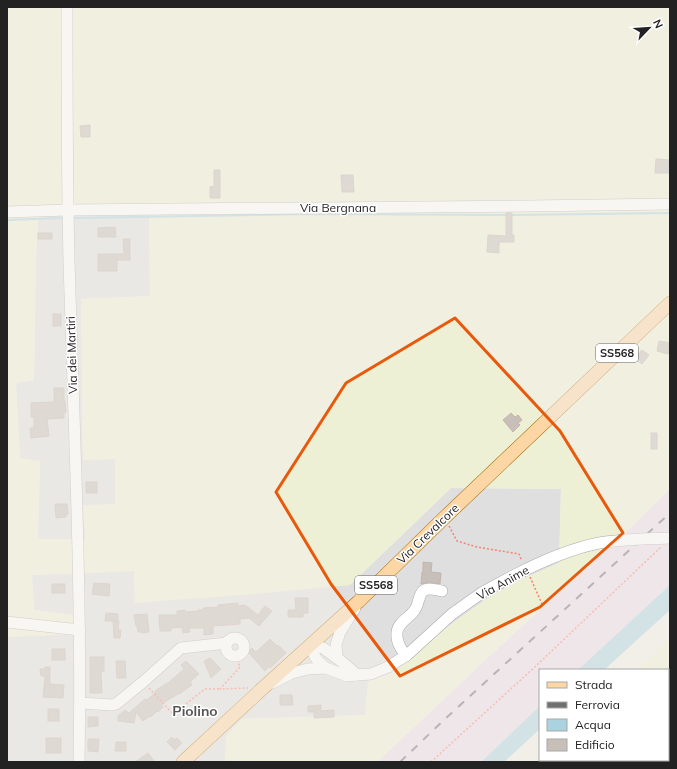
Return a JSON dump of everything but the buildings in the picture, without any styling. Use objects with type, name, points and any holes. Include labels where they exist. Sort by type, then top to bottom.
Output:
[{"type":"main road","name":"Via Crevalcore","points":[[183,762],[262,688],[358,602],[670,303]]},
{"type":"street","name":"Via dei Martiri","points":[[66,7],[68,210],[80,630],[79,762]]},
{"type":"street","name":"Via Bergnana","points":[[7,212],[68,210],[670,204]]},
{"type":"street","name":"Via Anime","points":[[326,668],[347,676],[371,674],[388,667],[406,656],[452,614],[483,592],[546,560],[599,543],[633,539],[667,542]]},
{"type":"street","points":[[406,656],[398,644],[397,633],[399,627],[414,612],[420,596],[425,590],[429,589],[442,591]]},
{"type":"street","points":[[337,658],[336,645],[340,632],[358,602]]},
{"type":"street","points":[[7,622],[80,630]]},
{"type":"street","points":[[80,703],[116,704],[181,648],[227,643],[234,638],[239,639],[243,643],[244,648],[243,651],[236,656]]},
{"type":"street","points":[[326,668],[318,662],[313,655],[311,645],[323,648],[356,675]]},
{"type":"street","points":[[262,688],[292,673],[308,669],[326,668]]},
{"type":"path","points":[[444,518],[457,541],[477,547],[519,554],[522,561]]},
{"type":"path","points":[[432,762],[667,542]]},
{"type":"path","points":[[528,574],[542,604]]},
{"type":"path","points":[[220,689],[240,667],[236,656]]},
{"type":"path","points":[[143,682],[173,714],[206,689],[262,688]]},
{"type":"highlighted area","points":[[455,318],[560,431],[623,533],[540,607],[400,676],[331,584],[276,492],[346,383]]},
{"type":"shaded area","points":[[38,206],[149,206],[150,296],[81,299],[83,460],[115,459],[115,504],[85,539],[38,539],[40,461],[20,459],[16,383],[34,380]]},
{"type":"shaded area","points":[[451,488],[561,489],[559,563],[520,580],[485,600],[443,630],[414,657],[391,673],[368,682],[365,715],[243,719],[226,736],[225,762],[7,762],[7,637],[75,634],[73,615],[34,610],[32,575],[134,571],[135,602],[350,585]]},
{"type":"shaded area","points":[[670,489],[670,585],[579,669],[539,669],[539,707],[481,762],[377,762],[509,638],[628,530]]},
{"type":"green space","points":[[7,7],[670,7],[670,489],[628,530],[509,638],[377,762],[225,762],[226,736],[242,719],[365,715],[368,682],[392,673],[414,657],[443,630],[485,600],[520,580],[559,563],[561,489],[451,488],[350,585],[135,603],[134,571],[32,575],[34,610],[73,615],[75,634],[7,637]],"holes":[[[39,206],[149,206],[150,296],[81,299],[83,460],[115,459],[115,504],[83,505],[85,539],[38,539],[40,461],[20,458],[16,383],[34,380],[36,259]]]},
{"type":"green space","points":[[670,639],[670,762],[535,762],[539,758],[539,761],[669,761],[669,669],[637,669]]},
{"type":"water","points":[[670,585],[670,610],[605,669],[579,669]]},
{"type":"water","points":[[539,707],[539,730],[504,762],[481,762]]},
{"type":"waterway","points":[[75,218],[307,214],[512,215],[670,213]]},
{"type":"waterway","points":[[7,220],[62,218]]},
{"type":"railway","points":[[400,762],[670,513]]},
{"type":"district","name":"Piolino","points":[[195,711]]}]
